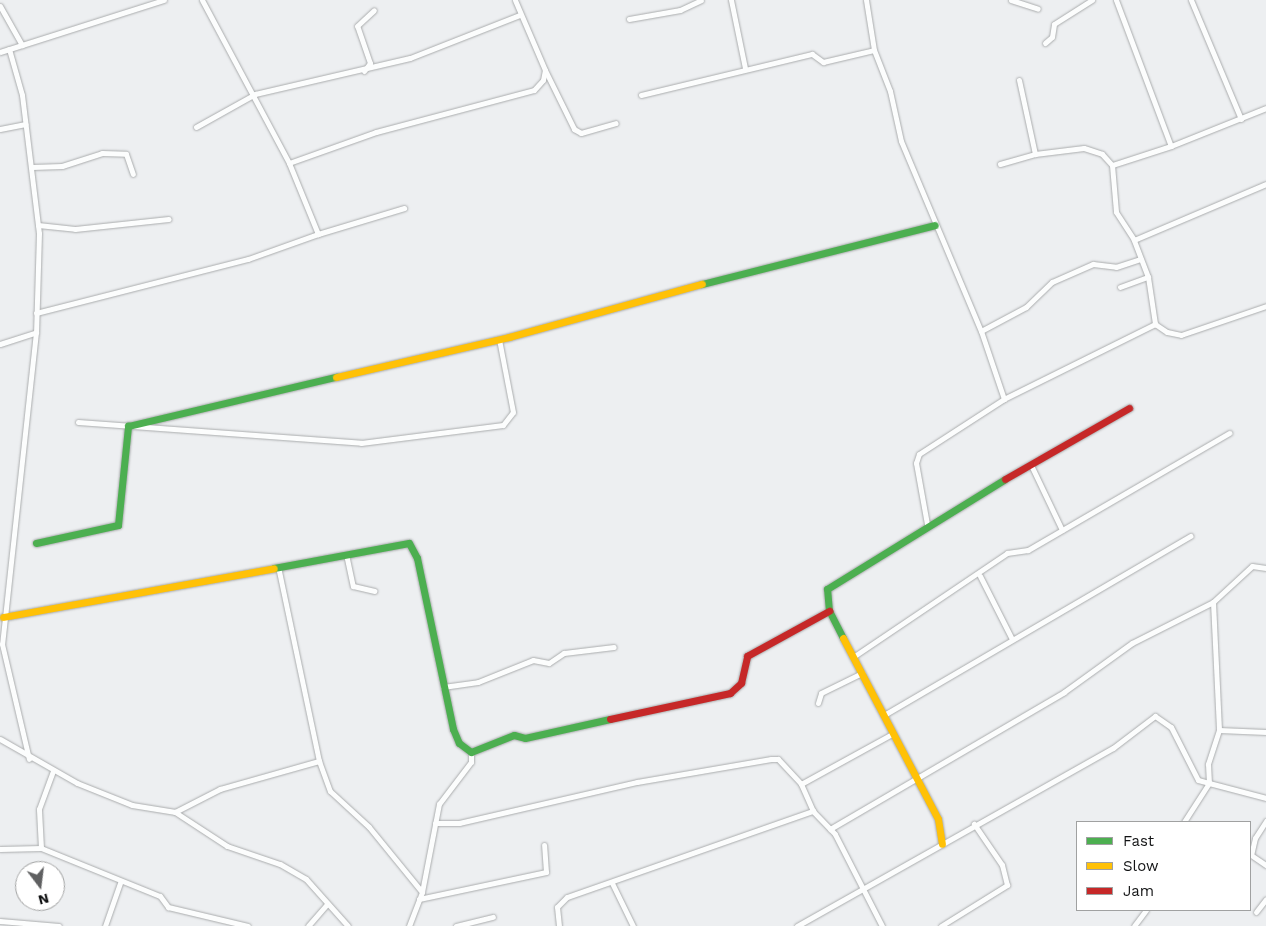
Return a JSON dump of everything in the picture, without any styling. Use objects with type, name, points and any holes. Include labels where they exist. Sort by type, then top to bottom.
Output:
[{"type":"street","points":[[0,52],[148,2],[164,0]]},
{"type":"street","points":[[202,0],[255,94],[289,163],[318,234]]},
{"type":"street","points":[[514,0],[574,129],[581,133],[616,123]]},
{"type":"street","points":[[629,19],[680,10],[701,0]]},
{"type":"street","points":[[731,0],[745,68]]},
{"type":"street","points":[[866,0],[874,50],[890,91],[901,141],[935,226],[981,331],[1004,399]]},
{"type":"street","points":[[1011,0],[1038,9]]},
{"type":"street","points":[[1045,44],[1052,37],[1054,24],[1092,0]]},
{"type":"street","points":[[1116,0],[1171,146]]},
{"type":"street","points":[[1191,0],[1241,119]]},
{"type":"street","points":[[0,6],[22,45]]},
{"type":"street","points":[[364,71],[370,63],[357,26],[374,10]]},
{"type":"street","points":[[196,127],[255,94],[364,71],[520,15]]},
{"type":"street","points":[[9,49],[26,124],[38,225],[36,332],[3,617],[2,653],[29,759]]},
{"type":"street","points":[[640,95],[745,68],[812,54],[823,62],[874,50]]},
{"type":"street","points":[[289,163],[376,132],[534,90],[544,80],[545,70]]},
{"type":"street","points":[[1019,80],[1036,154]]},
{"type":"street","points":[[1112,165],[1171,146],[1266,108]]},
{"type":"street","points":[[0,129],[26,124]]},
{"type":"street","points":[[1000,164],[1036,154],[1084,148],[1102,154],[1112,165],[1116,212],[1134,240],[1148,277],[1155,324]]},
{"type":"street","points":[[32,167],[62,166],[110,153],[126,154],[133,174]]},
{"type":"street","points":[[1134,240],[1266,184]]},
{"type":"street","points":[[36,314],[248,259],[318,234],[404,208]]},
{"type":"street","points":[[38,225],[75,229],[168,219]]},
{"type":"street","points":[[128,426],[499,339],[935,226]]},
{"type":"street","points":[[981,331],[1026,307],[1052,282],[1093,264],[1116,267],[1141,259]]},
{"type":"street","points":[[1120,287],[1148,277]]},
{"type":"street","points":[[927,524],[916,463],[918,454],[1004,399],[1155,324],[1181,335],[1266,306]]},
{"type":"street","points":[[0,344],[36,332]]},
{"type":"street","points":[[78,422],[361,443],[504,425],[513,412],[499,339]]},
{"type":"street","points":[[942,844],[938,819],[828,610],[824,596],[831,582],[927,524],[1129,408]]},
{"type":"street","points":[[36,543],[118,525],[128,426]]},
{"type":"street","points":[[853,657],[892,628],[906,625],[980,576],[1007,553],[1028,550],[1229,433]]},
{"type":"street","points":[[1031,465],[1062,530]]},
{"type":"street","points":[[884,715],[1190,536]]},
{"type":"street","points":[[3,617],[399,543],[414,548],[443,687],[459,743],[471,752]]},
{"type":"street","points":[[346,554],[353,586],[374,591]]},
{"type":"street","points":[[278,566],[319,761],[330,792],[369,827],[422,892]]},
{"type":"street","points":[[830,829],[1064,692],[1132,643],[1213,602],[1252,566],[1266,568]]},
{"type":"street","points":[[980,576],[1012,639]]},
{"type":"street","points":[[1185,821],[1209,782],[1208,764],[1219,730],[1213,602]]},
{"type":"street","points":[[471,752],[509,737],[526,738],[730,693],[741,683],[747,656],[828,610]]},
{"type":"street","points":[[443,687],[478,682],[533,660],[549,663],[564,653],[614,647]]},
{"type":"street","points":[[818,703],[821,693],[862,673]]},
{"type":"street","points":[[797,926],[834,902],[867,890],[974,824],[1113,748],[1155,716],[1171,727],[1198,780],[1266,798]]},
{"type":"street","points":[[1219,730],[1266,732]]},
{"type":"street","points":[[801,784],[892,734]]},
{"type":"street","points":[[0,739],[29,759],[53,771],[132,805],[174,812],[227,846],[299,875],[348,926]]},
{"type":"street","points":[[408,926],[422,892],[439,804],[471,762],[471,752]]},
{"type":"street","points":[[435,823],[459,823],[636,782],[778,759],[801,784],[813,812],[830,829],[867,890],[882,926]]},
{"type":"street","points":[[174,812],[220,789],[319,761]]},
{"type":"street","points":[[41,848],[39,810],[53,771]]},
{"type":"street","points":[[559,926],[556,919],[560,901],[813,812]]},
{"type":"street","points":[[1266,821],[1255,838],[1251,856],[1266,865]]},
{"type":"street","points":[[941,926],[976,900],[1007,885],[1002,865],[974,824]]},
{"type":"street","points":[[419,899],[546,872],[544,845]]},
{"type":"street","points":[[0,849],[41,848],[120,883],[160,896],[168,907],[248,926]]},
{"type":"street","points":[[105,926],[120,883]]},
{"type":"street","points":[[612,883],[633,926]]},
{"type":"street","points":[[1256,912],[1266,899]]},
{"type":"street","points":[[308,926],[326,905]]},
{"type":"street","points":[[1134,926],[1145,911]]},
{"type":"street","points":[[456,926],[493,917]]},
{"type":"street","points":[[0,921],[59,926]]},
{"type":"traffic: fast","points":[[702,284],[935,225]]},
{"type":"traffic: fast","points":[[36,543],[118,525],[128,426],[336,377]]},
{"type":"traffic: fast","points":[[843,638],[829,611],[827,589],[1005,479]]},
{"type":"traffic: fast","points":[[274,568],[409,543],[417,558],[453,729],[459,743],[471,752],[514,735],[525,738],[610,719]]},
{"type":"traffic: slow","points":[[336,377],[509,337],[702,284]]},
{"type":"traffic: slow","points":[[3,617],[274,568]]},
{"type":"traffic: slow","points":[[843,638],[938,819],[942,844]]},
{"type":"traffic: jam","points":[[1005,479],[1129,408]]},
{"type":"traffic: jam","points":[[610,719],[730,693],[741,683],[747,656],[829,611]]}]
